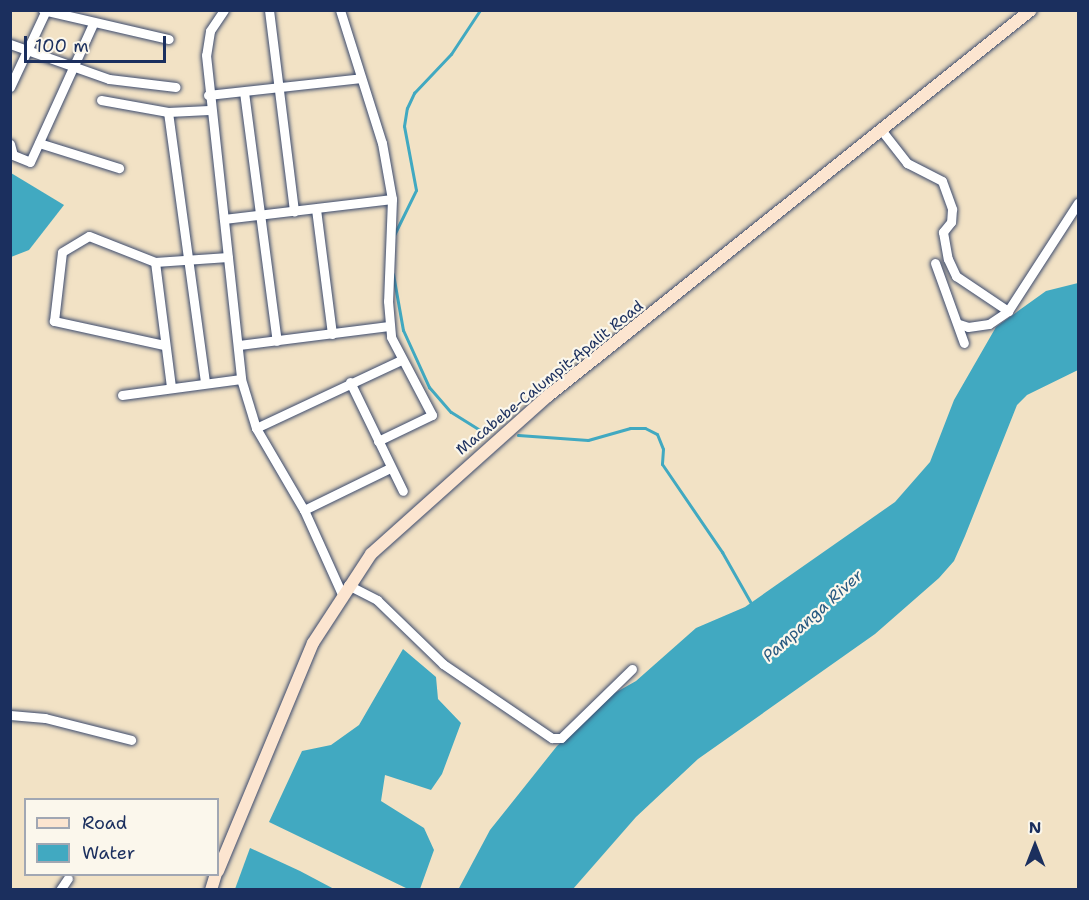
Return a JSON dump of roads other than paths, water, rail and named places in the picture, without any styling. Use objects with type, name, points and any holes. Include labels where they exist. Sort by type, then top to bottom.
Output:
[{"type":"main road","name":"Macabebe-Calumpit-Apalit Road","points":[[219,868],[313,643],[345,589],[371,554],[399,525],[548,396],[1031,10]]},
{"type":"street","points":[[224,10],[209,39],[208,95],[239,345],[241,379],[256,428],[304,510],[345,589],[377,600],[443,664],[552,738],[561,738],[632,669]]},
{"type":"street","points":[[269,10],[294,211]]},
{"type":"street","points":[[340,10],[382,143],[392,199],[389,326],[401,360],[432,415],[378,441]]},
{"type":"street","points":[[10,87],[45,11],[93,24],[169,39]]},
{"type":"street","points":[[10,144],[13,155],[30,162],[93,24]]},
{"type":"street","points":[[10,44],[119,81],[176,87]]},
{"type":"street","points":[[208,95],[361,78]]},
{"type":"street","points":[[244,92],[277,341]]},
{"type":"street","points":[[100,100],[168,112],[209,110]]},
{"type":"street","points":[[168,112],[205,382]]},
{"type":"street","points":[[882,131],[907,163],[942,182],[952,210],[951,222],[944,232],[948,259],[956,276],[1008,311]]},
{"type":"street","points":[[39,143],[119,168]]},
{"type":"street","points":[[224,219],[392,199]]},
{"type":"street","points":[[960,324],[968,327],[989,324],[1008,311],[1078,203]]},
{"type":"street","points":[[316,209],[332,334]]},
{"type":"street","points":[[164,345],[58,324],[53,316],[62,252],[80,238],[89,236],[155,262],[188,262],[228,257]]},
{"type":"street","points":[[155,262],[171,387]]},
{"type":"street","points":[[936,263],[960,324],[964,343]]},
{"type":"street","points":[[239,345],[389,326]]},
{"type":"street","points":[[256,428],[401,360]]},
{"type":"street","points":[[122,396],[205,382],[241,379]]},
{"type":"street","points":[[350,382],[403,491]]},
{"type":"street","points":[[304,510],[390,468]]},
{"type":"street","points":[[10,715],[45,718],[131,740]]},
{"type":"street","points":[[60,890],[68,878]]},
{"type":"water","points":[[11,173],[64,205],[29,250],[11,257]]},
{"type":"water","name":"Pampanga River","points":[[1078,283],[1078,370],[1027,395],[1017,405],[954,561],[939,578],[875,634],[698,759],[636,817],[573,889],[458,890],[490,830],[557,746],[613,694],[636,681],[696,628],[745,607],[895,502],[930,462],[954,400],[996,327],[1046,291]]},
{"type":"water","points":[[403,649],[436,677],[438,699],[461,723],[442,774],[431,790],[385,775],[381,801],[424,828],[434,850],[420,889],[408,889],[269,822],[302,751],[331,745],[359,725]]},
{"type":"water","points":[[250,848],[300,871],[334,889],[235,889]]},
{"type":"waterway","points":[[394,235],[416,190],[404,126],[407,108],[414,93],[451,54],[480,10]]},
{"type":"waterway","points":[[393,274],[403,330],[429,387],[451,412],[480,430]]},
{"type":"waterway","points":[[518,435],[588,440],[630,428],[645,428],[657,434],[663,449],[662,464],[722,552],[752,605]]}]
